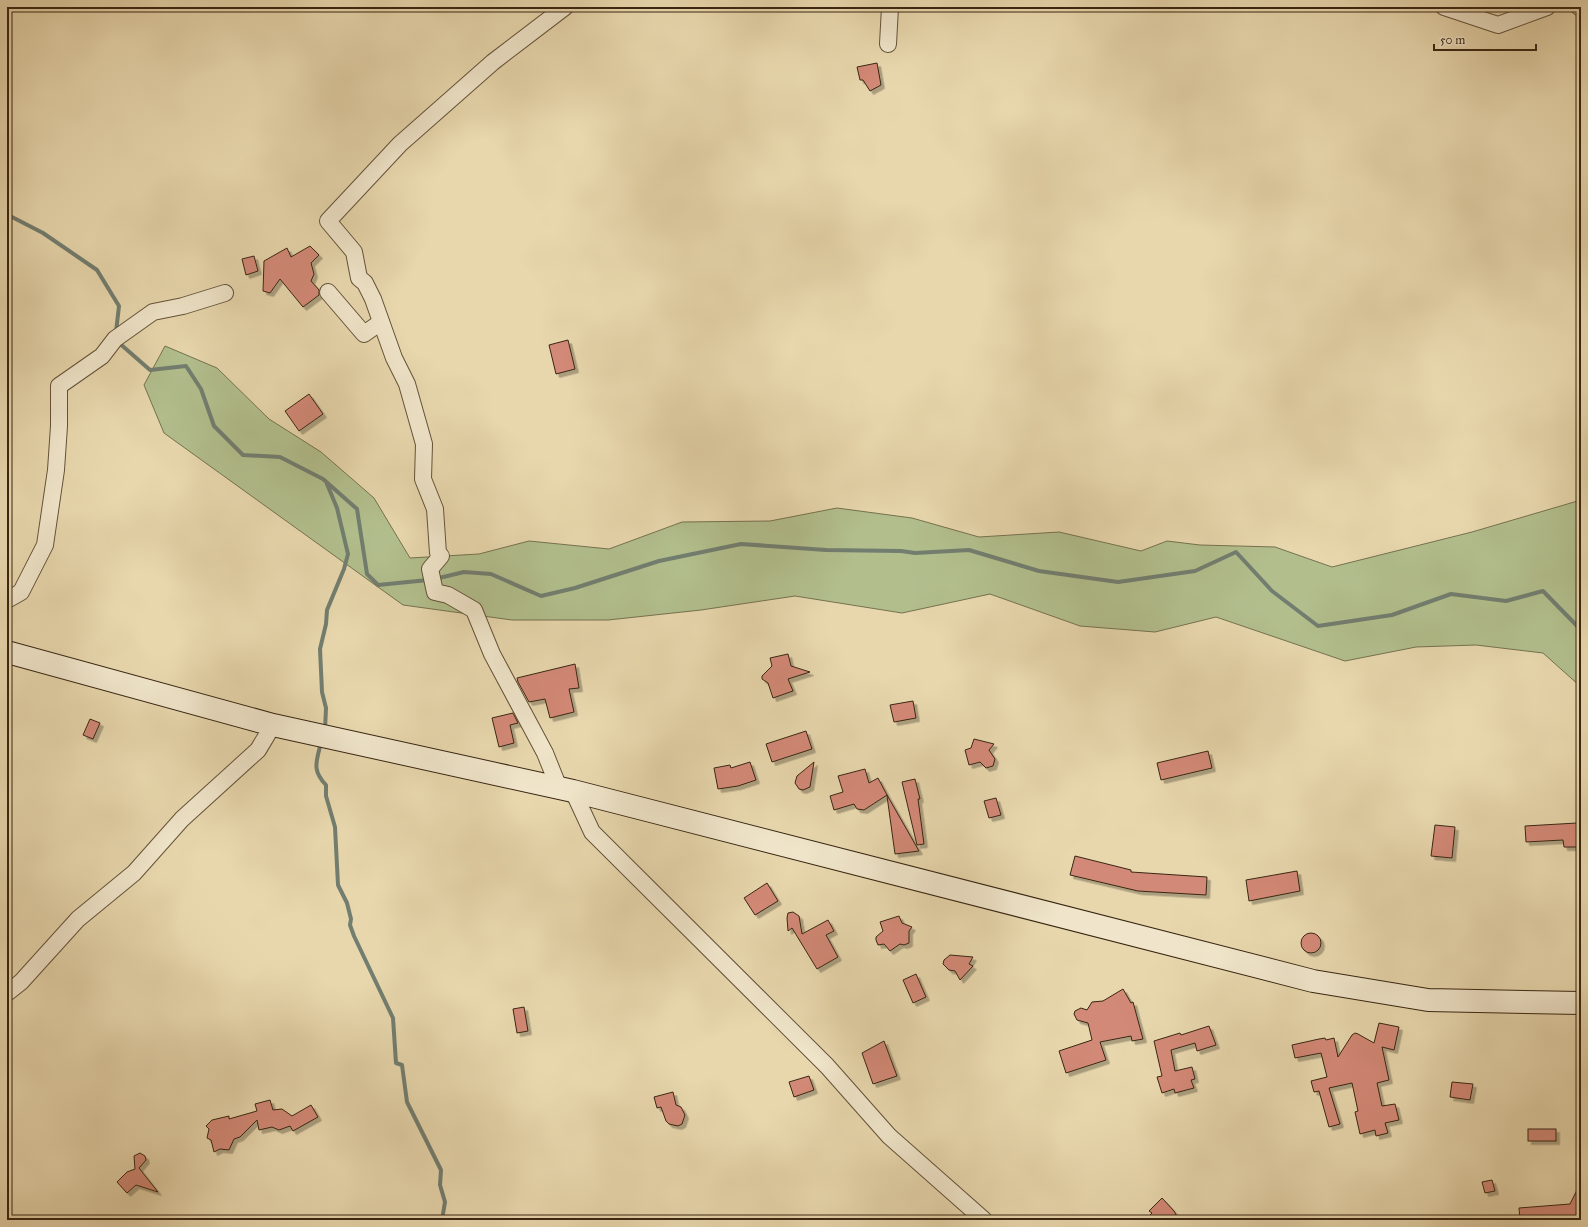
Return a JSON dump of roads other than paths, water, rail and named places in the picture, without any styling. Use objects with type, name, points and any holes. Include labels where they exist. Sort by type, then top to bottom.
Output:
[{"type":"main road","points":[[7,652],[272,725],[566,790],[1313,981],[1428,1000],[1581,1003]]},
{"type":"street","points":[[565,7],[493,62],[400,144],[328,221],[354,252],[359,278],[365,283],[394,358],[407,384],[424,444],[423,479],[435,509],[438,553],[441,556],[430,569],[435,592],[448,595],[474,610],[492,654],[545,753],[592,832],[827,1066],[889,1136],[984,1220]]},
{"type":"street","points":[[888,44],[890,7]]},
{"type":"street","points":[[1444,7],[1498,24],[1547,7]]},
{"type":"street","points":[[328,292],[364,334],[381,322]]},
{"type":"street","points":[[7,600],[21,592],[45,545],[56,470],[60,386],[102,356],[115,339],[153,312],[183,306],[224,293]]},
{"type":"street","points":[[7,993],[21,982],[78,919],[134,872],[182,819],[258,750],[272,725]]},
{"type":"waterway","points":[[7,218],[12,217],[43,233],[97,270],[119,306],[116,332]]},
{"type":"waterway","points":[[118,342],[150,370],[186,366],[201,389],[214,426],[243,455],[280,457],[323,479],[357,509],[367,574],[378,585],[428,580]]},
{"type":"waterway","points":[[325,730],[326,708],[322,692],[320,649],[326,624],[327,610],[344,569],[348,554],[337,508],[327,484]]},
{"type":"waterway","points":[[435,579],[464,572],[491,574],[541,596],[575,588],[659,561],[741,544],[826,550],[901,551],[915,553],[969,550],[1039,571],[1118,582],[1195,571],[1236,552],[1272,591],[1318,626],[1392,615],[1451,594],[1506,601],[1543,591],[1581,630]]},
{"type":"waterway","points":[[321,742],[316,765],[318,774],[326,785],[326,796],[335,827],[338,885],[347,903],[351,919],[350,925],[354,936],[393,1018],[396,1063],[402,1065],[407,1102],[441,1170],[440,1185],[445,1202],[442,1220]]}]
